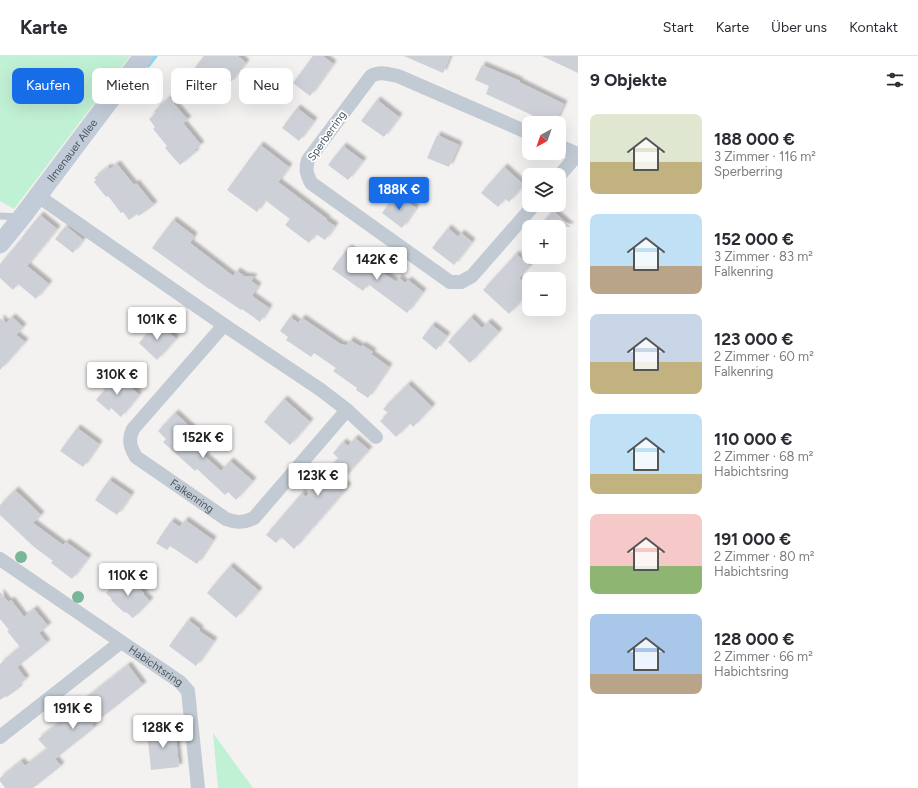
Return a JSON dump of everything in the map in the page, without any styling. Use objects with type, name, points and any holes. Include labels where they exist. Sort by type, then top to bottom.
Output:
[{"type":"street","name":"Ilmenauer Allee","points":[[0,244],[143,56]]},
{"type":"street","name":"Sperberring","points":[[522,130],[398,76],[376,73],[371,76],[308,160],[306,167],[307,176],[311,184],[450,282],[462,282],[472,276],[528,212]]},
{"type":"street","points":[[566,149],[578,154],[566,168]]},
{"type":"street","points":[[38,196],[321,390],[347,410],[376,437]]},
{"type":"street","name":"Falkenring","points":[[224,324],[134,429],[130,436],[130,442],[132,451],[136,457],[226,519],[234,522],[248,521],[254,518],[347,410]]},
{"type":"street","name":"Habichtsring","points":[[0,559],[180,682],[188,691],[198,788]]},
{"type":"street","name":"Habichtsring","points":[[0,737],[121,642]]},
{"type":"lane","points":[[0,216],[22,217]]},
{"type":"green space","points":[[0,56],[130,56],[121,68],[92,68],[92,104],[94,104],[14,209],[0,201]]},
{"type":"green space","points":[[213,733],[253,788],[218,788]]},
{"type":"building","points":[[204,56],[238,56],[246,63],[242,68],[239,68],[239,72],[231,82],[231,68],[195,68]]},
{"type":"building","points":[[313,56],[323,56],[333,64],[310,96],[293,83]]},
{"type":"building","points":[[404,56],[450,56],[443,73]]},
{"type":"building","points":[[542,56],[578,56],[578,73]]},
{"type":"building","points":[[482,65],[520,81],[519,82],[564,104],[558,116],[532,116],[486,94],[489,86],[475,80]]},
{"type":"building","points":[[169,98],[171,104],[174,104],[188,120],[183,123],[201,145],[194,150],[196,152],[180,165],[165,148],[167,146],[153,129],[155,127],[149,119],[156,113],[154,111]]},
{"type":"building","points":[[377,100],[399,117],[384,137],[361,121]]},
{"type":"building","points":[[297,108],[314,121],[299,141],[282,128]]},
{"type":"building","points":[[437,135],[459,145],[449,167],[427,158]]},
{"type":"building","points":[[260,145],[289,167],[278,182],[335,226],[325,240],[316,234],[309,243],[285,225],[290,219],[265,200],[257,212],[227,190]]},
{"type":"building","points":[[343,146],[363,161],[348,180],[328,165]]},
{"type":"building","points":[[117,164],[134,185],[136,183],[154,205],[139,216],[137,214],[129,220],[123,212],[121,213],[108,196],[106,197],[94,182],[96,180],[94,178],[108,167],[110,169]]},
{"type":"building","points":[[504,167],[522,183],[522,187],[509,202],[505,199],[498,207],[481,193]]},
{"type":"building","points":[[396,194],[416,208],[402,228],[382,213]]},
{"type":"building","points":[[552,212],[554,212],[563,220],[545,220]]},
{"type":"building","points":[[40,215],[57,229],[27,266],[49,284],[36,299],[18,284],[13,290],[0,278],[0,264]]},
{"type":"building","points":[[173,220],[194,236],[190,243],[233,276],[237,271],[244,276],[254,277],[251,281],[258,286],[252,296],[269,308],[260,322],[209,289],[152,248]]},
{"type":"building","points":[[566,223],[571,227],[566,227]]},
{"type":"building","points":[[66,226],[83,240],[73,253],[55,239]]},
{"type":"building","points":[[448,228],[458,237],[461,233],[472,242],[454,265],[432,248]]},
{"type":"building","points":[[348,248],[396,282],[399,278],[405,283],[408,280],[423,292],[407,313],[368,284],[363,291],[332,269]]},
{"type":"building","points":[[516,254],[522,259],[522,264],[528,264],[530,266],[524,272],[522,272],[522,275],[519,278],[522,281],[522,300],[509,314],[483,290]]},
{"type":"building","points":[[12,317],[23,327],[16,335],[25,342],[0,370],[0,318],[6,323]]},
{"type":"building","points":[[290,317],[298,323],[302,318],[342,345],[343,344],[346,346],[350,340],[361,347],[362,345],[373,352],[371,354],[389,367],[368,398],[333,371],[336,368],[314,353],[311,357],[286,340],[288,337],[280,331]]},
{"type":"building","points":[[471,317],[482,328],[488,322],[499,332],[470,363],[448,342]]},
{"type":"building","points":[[157,322],[176,339],[157,360],[139,343]]},
{"type":"building","points":[[432,325],[447,336],[436,350],[422,338]]},
{"type":"building","points":[[115,373],[139,395],[121,417],[111,408],[109,411],[96,400],[105,390],[103,388]]},
{"type":"building","points":[[408,384],[432,407],[413,427],[410,423],[396,437],[380,421],[388,413],[383,409]]},
{"type":"building","points":[[284,399],[310,422],[290,445],[264,422]]},
{"type":"building","points":[[175,413],[198,434],[190,443],[221,471],[230,461],[253,481],[236,500],[228,492],[225,495],[197,469],[195,471],[163,442],[166,439],[158,431]]},
{"type":"building","points":[[77,428],[99,444],[83,467],[60,451]]},
{"type":"building","points":[[355,438],[369,450],[341,481],[348,487],[294,549],[281,537],[276,543],[266,535],[302,493],[306,497],[338,458],[333,453],[343,442],[348,446]]},
{"type":"building","points":[[109,480],[131,495],[117,515],[95,500]]},
{"type":"building","points":[[15,490],[41,515],[33,523],[63,545],[66,542],[88,558],[72,579],[51,563],[53,561],[34,547],[0,515],[0,505]]},
{"type":"building","points":[[185,520],[213,540],[197,564],[170,546],[167,550],[156,543],[171,521],[180,527]]},
{"type":"building","points":[[230,566],[259,591],[236,618],[207,593]]},
{"type":"building","points":[[123,575],[144,593],[143,594],[150,601],[133,618],[118,607],[106,593]]},
{"type":"building","points":[[0,592],[8,602],[11,600],[24,617],[34,609],[48,626],[39,633],[47,643],[17,667],[26,679],[18,686],[19,688],[7,697],[6,696],[0,700],[0,664],[20,647],[7,631],[9,630],[0,619]]},
{"type":"building","points":[[188,620],[200,629],[199,631],[214,641],[196,666],[169,646]]},
{"type":"building","points":[[128,665],[143,685],[92,725],[94,728],[55,759],[61,766],[33,788],[5,788],[0,781],[0,778],[21,761],[25,766],[47,749],[38,739],[78,708],[76,706]]},
{"type":"building","points":[[175,728],[179,767],[151,770],[147,731]]},
{"type":"waterway","points":[[148,65],[155,56]]}]
